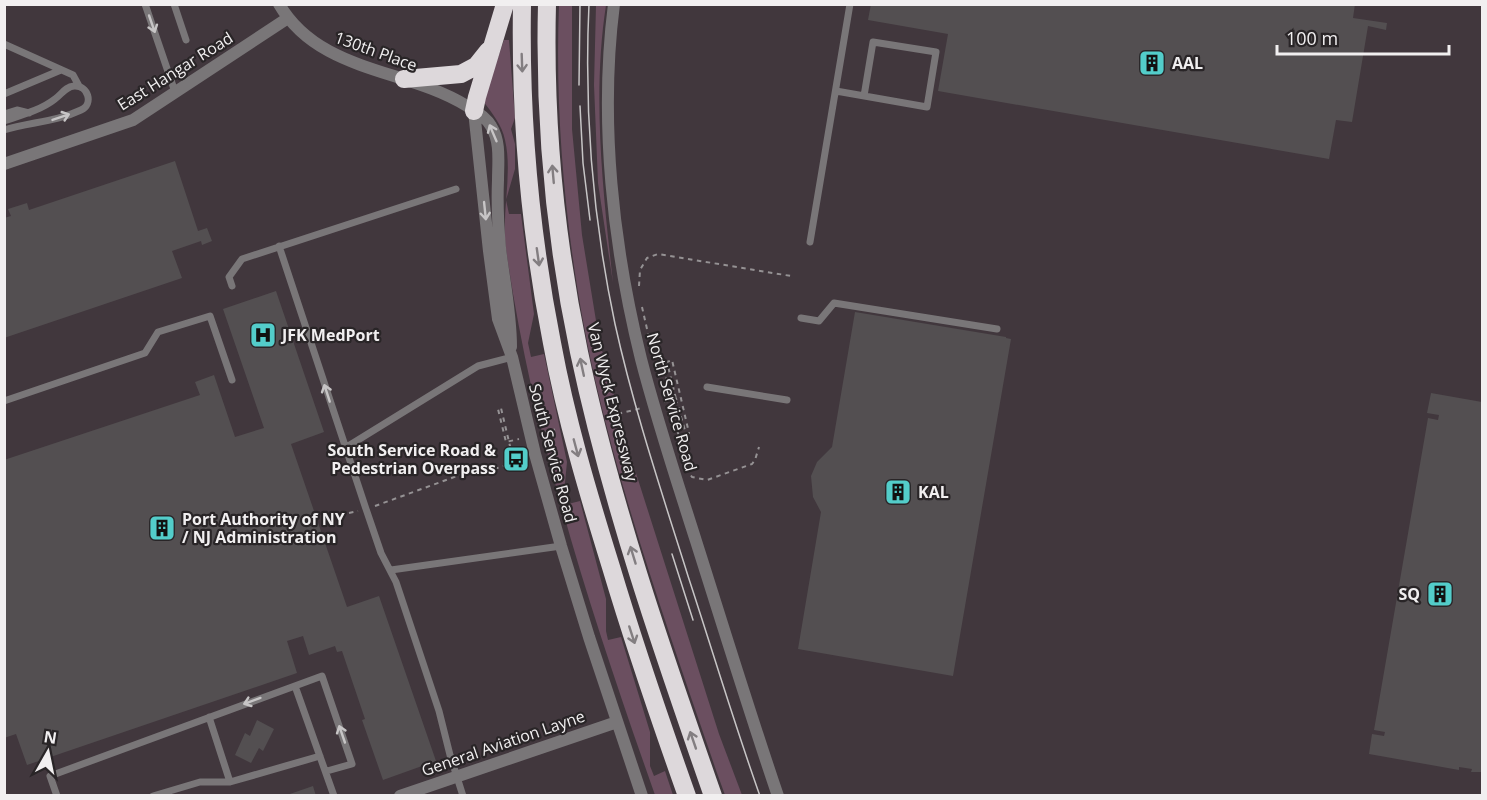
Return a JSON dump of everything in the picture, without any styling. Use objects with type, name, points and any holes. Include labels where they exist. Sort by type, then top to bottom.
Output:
[{"type":"highway","points":[[474,111],[506,4]]},
{"type":"highway","points":[[522,4],[523,96],[529,179],[538,262],[552,345],[593,508],[643,668],[687,795]]},
{"type":"highway","name":"Van Wyck Expressway","points":[[547,4],[548,101],[554,184],[562,257],[581,360],[603,452],[629,542],[663,652],[713,795]]},
{"type":"highway","points":[[404,80],[446,77],[466,72],[476,66],[494,42]]},
{"type":"street","name":"130th Place","points":[[279,4],[288,18],[306,37],[324,50],[451,97],[490,124],[498,147],[498,216],[511,319],[512,357]]},
{"type":"street","name":"North Service Road","points":[[614,4],[609,76],[610,141],[616,217],[629,303],[641,359],[665,444],[778,795]]},
{"type":"street","name":"East Hangar Road","points":[[4,164],[133,120],[288,18]]},
{"type":"street","name":"South Service Road","points":[[474,111],[498,319],[512,357],[535,454],[561,546],[642,795]]},
{"type":"street","name":"General Aviation Layne","points":[[400,795],[617,722]]},
{"type":"lane","points":[[145,4],[175,92]]},
{"type":"lane","points":[[174,4],[186,40]]},
{"type":"lane","points":[[810,242],[850,4]]},
{"type":"lane","points":[[836,91],[864,96],[927,107],[936,52],[873,42],[864,96]]},
{"type":"lane","points":[[4,44],[73,75],[89,98],[83,109],[50,121],[4,130]]},
{"type":"lane","points":[[4,94],[61,70]]},
{"type":"lane","points":[[4,121],[29,113],[57,98],[71,86],[79,86]]},
{"type":"lane","points":[[4,114],[17,110],[29,113]]},
{"type":"lane","points":[[4,159],[26,157]]},
{"type":"lane","points":[[232,286],[229,277],[242,259],[456,189]]},
{"type":"lane","points":[[279,246],[366,510],[381,553],[391,570],[439,711],[463,795]]},
{"type":"lane","points":[[801,318],[819,321],[834,303],[997,329]]},
{"type":"lane","points":[[4,401],[145,353],[158,332],[210,316],[232,380]]},
{"type":"lane","points":[[345,448],[478,366],[512,357]]},
{"type":"lane","points":[[707,387],[787,400]]},
{"type":"lane","points":[[391,570],[561,546]]},
{"type":"lane","points":[[57,795],[50,776],[322,676],[352,764],[327,771]]},
{"type":"lane","points":[[295,686],[334,795]]},
{"type":"lane","points":[[209,717],[230,782]]},
{"type":"lane","points":[[153,795],[200,782],[230,782],[320,756]]},
{"type":"path","points":[[640,292],[638,284],[640,270],[647,258],[658,254],[791,276]]},
{"type":"path","points":[[641,300],[651,343]]},
{"type":"path","points":[[653,354],[665,373],[684,463],[693,477],[707,480],[746,467],[755,460],[759,447]]},
{"type":"path","points":[[671,397],[677,402],[686,434],[689,433],[672,360],[667,362],[676,399]]},
{"type":"path","points":[[349,513],[366,510],[479,468],[494,469],[514,463],[501,408],[498,409],[506,442]]},
{"type":"shaded area","points":[[5,5],[1482,5],[1482,795],[5,796]]},
{"type":"shaded area","points":[[559,5],[572,5],[572,129],[582,235],[599,339],[628,448],[719,734],[742,795],[725,795],[717,773],[638,536],[598,392],[579,298],[566,200],[559,101]]},
{"type":"shaded area","points":[[596,5],[606,5],[599,109],[600,144],[613,283],[598,183],[594,85]]},
{"type":"shaded area","points":[[504,40],[509,40],[515,118],[511,129],[515,144],[515,169],[506,199],[508,166],[504,135],[483,101]]},
{"type":"shaded area","points":[[506,201],[509,214],[521,214],[534,314],[528,343],[531,357],[544,354],[567,462],[564,493],[568,504],[580,501],[606,599],[608,640],[621,637],[650,732],[650,766],[654,776],[665,771],[673,795],[655,795],[609,661],[567,526],[548,458],[518,319],[506,249]]},
{"type":"building","name":"AAL","points":[[871,4],[1355,4],[1353,18],[1387,23],[1386,30],[1368,26],[1352,122],[1336,120],[1329,159],[938,91],[948,34],[868,20]]},
{"type":"building","points":[[175,161],[198,231],[207,228],[212,241],[202,245],[201,241],[172,251],[182,278],[4,338],[4,218],[11,216],[8,209],[27,203],[29,210]]},
{"type":"building","name":"Port Authority of NY / NJ Administration","points":[[276,291],[324,432],[291,444],[347,607],[379,596],[436,761],[383,780],[362,720],[365,719],[342,651],[337,652],[335,646],[309,655],[303,636],[287,641],[297,673],[27,765],[16,734],[4,738],[4,460],[200,395],[195,382],[214,375],[235,437],[264,428],[223,309]]},
{"type":"building","name":"KAL","points":[[855,312],[1011,339],[953,676],[798,649],[821,512],[813,497],[811,476],[817,462],[832,447]]},
{"type":"building","name":"SQ","points":[[1431,393],[1482,402],[1482,772],[1369,754],[1372,734],[1384,736],[1385,732],[1374,730],[1428,418],[1438,420],[1439,415],[1427,413]]},
{"type":"building","points":[[257,720],[274,729],[263,751],[259,748],[251,763],[235,755],[245,733],[250,736]]},
{"type":"building","points":[[313,786],[316,796],[287,796],[287,795]]},
{"type":"tram line","points":[[579,85],[580,4]]},
{"type":"tram line","points":[[589,4],[588,85],[592,165],[601,245],[615,324],[658,482],[760,796]]},
{"type":"tram line","points":[[580,106],[583,163],[590,220]]},
{"type":"tram line","points":[[672,554],[693,620]]},
{"type":"place","name":"AAL","points":[[1152,63]]},
{"type":"place","name":"JFK MedPort","points":[[263,335]]},
{"type":"place","name":"South Service Road & Pedestrian Overpass","points":[[516,459]]},
{"type":"place","name":"KAL","points":[[898,492]]},
{"type":"place","name":"Port Authority of NY / NJ Administration","points":[[162,528]]},
{"type":"place","name":"SQ","points":[[1440,594]]}]
